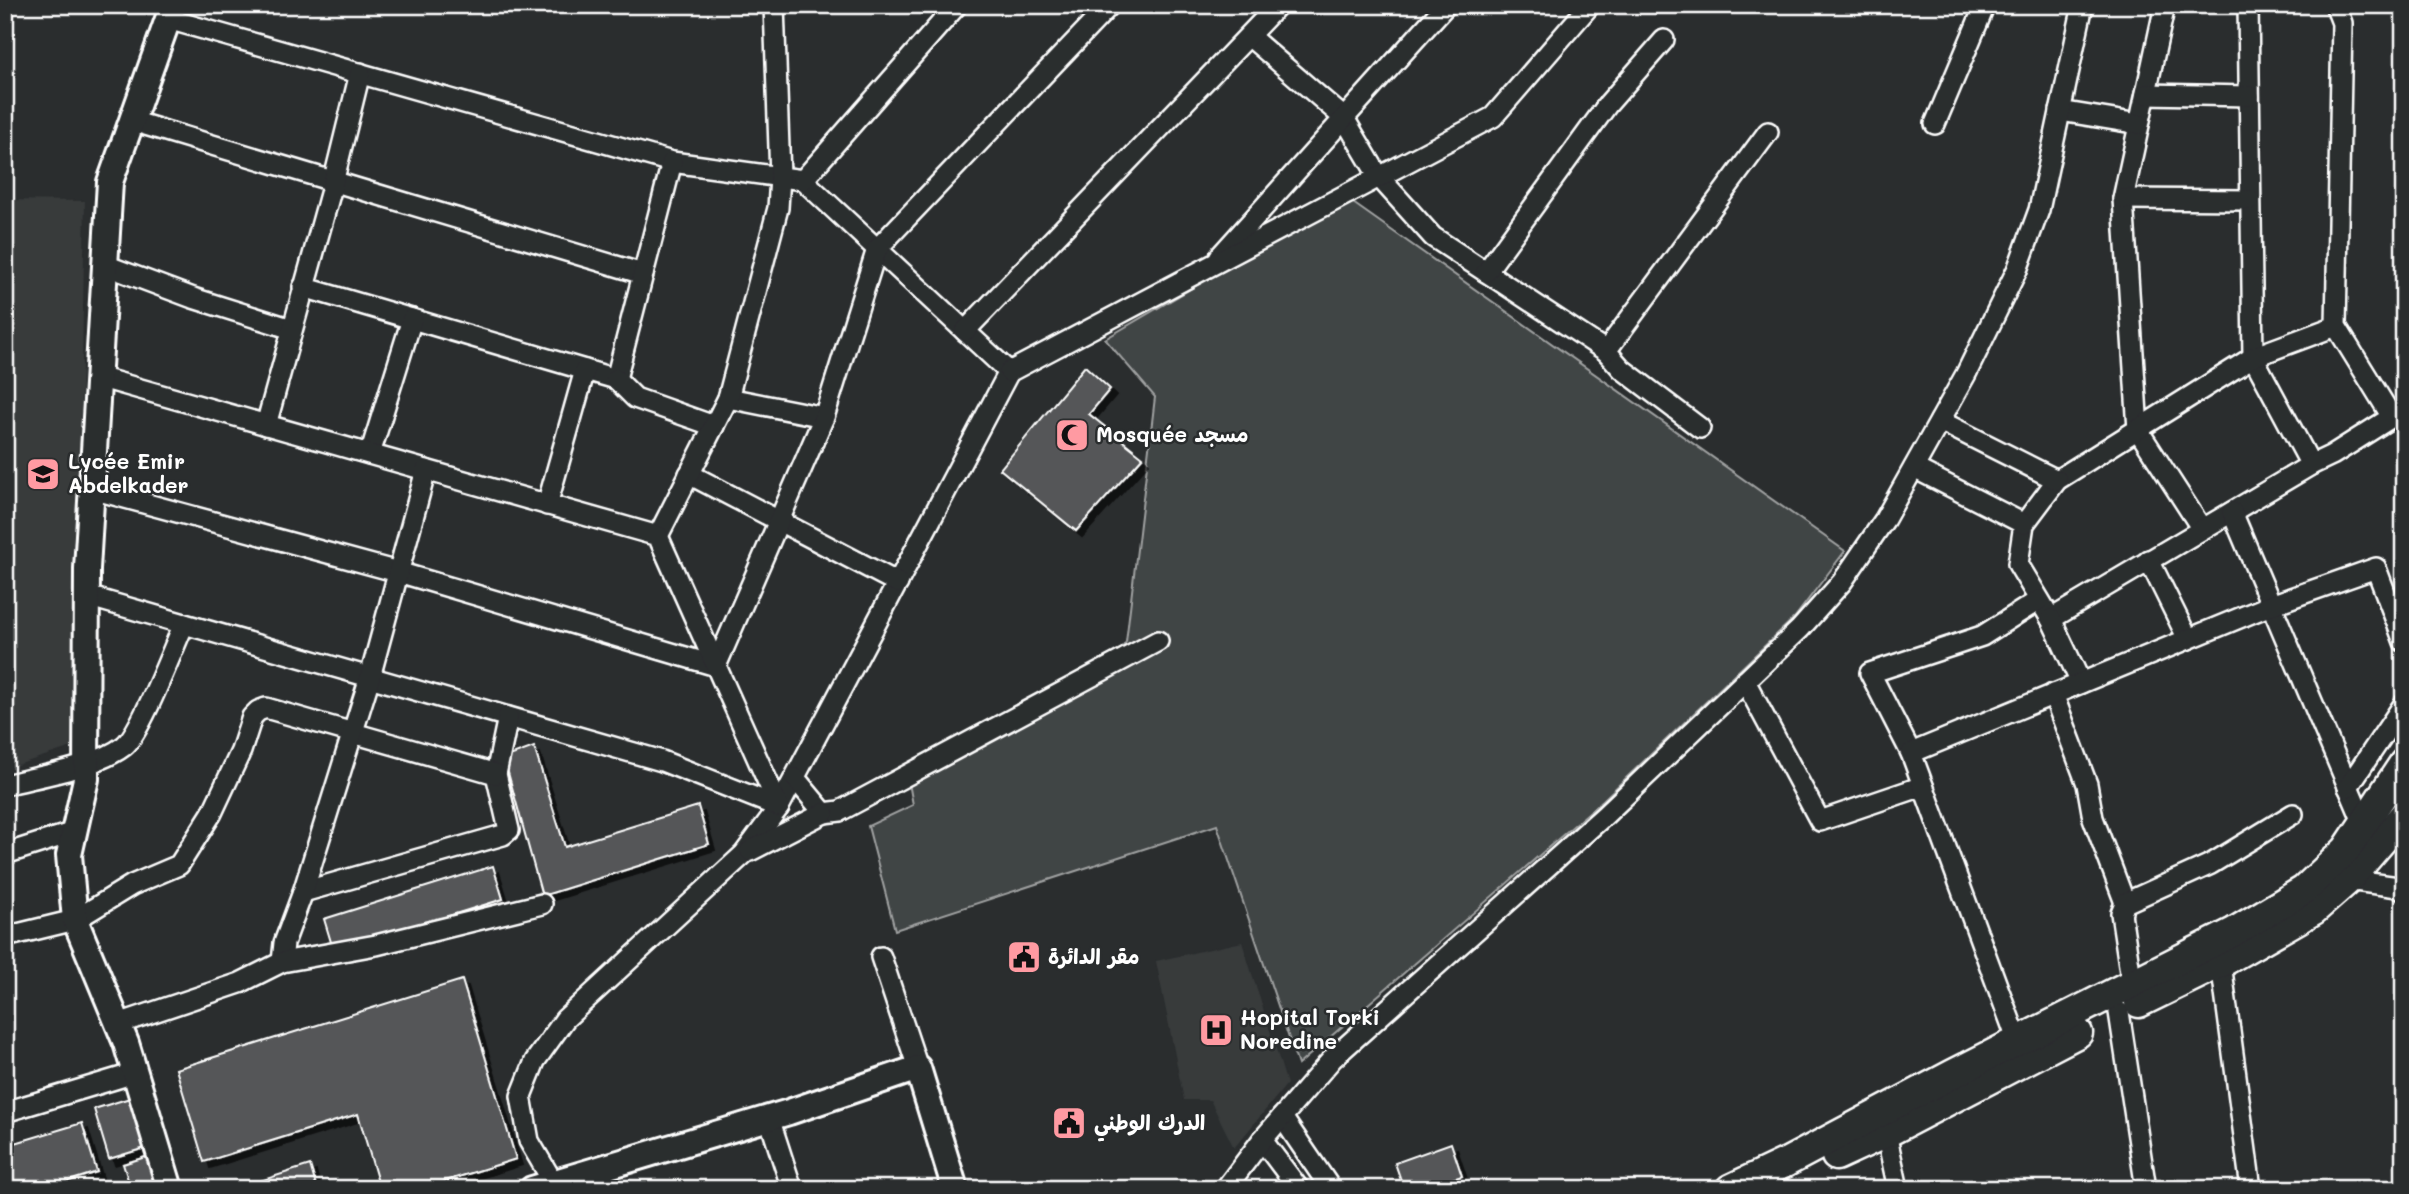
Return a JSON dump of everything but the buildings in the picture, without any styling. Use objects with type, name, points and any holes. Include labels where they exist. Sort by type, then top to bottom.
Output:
[{"type":"main road","points":[[1730,1189],[1787,1163],[2234,932],[2304,890],[2346,850],[2404,762]]},
{"type":"main road","points":[[1767,1189],[1886,1133],[2119,1012],[2221,963],[2314,910],[2348,880],[2404,815]]},
{"type":"street","points":[[658,536],[728,398],[778,208],[780,177],[774,5]]},
{"type":"street","points":[[803,180],[957,5]]},
{"type":"street","points":[[716,666],[824,417],[877,249],[1110,5]]},
{"type":"street","points":[[965,331],[1278,5]]},
{"type":"street","points":[[1209,267],[1446,5]]},
{"type":"street","points":[[918,1068],[769,1118],[547,1187],[530,1141],[521,1096],[535,1062],[565,1019],[744,854],[779,807],[1009,372],[1493,117],[1590,5]]},
{"type":"street","points":[[1935,124],[1985,5]]},
{"type":"street","points":[[1225,1189],[1262,1140],[1333,1058],[1604,816],[1800,629],[1842,582],[1885,519],[1940,422],[2017,270],[2039,210],[2083,5]]},
{"type":"street","points":[[2165,5],[2123,199],[2137,430],[2202,529]]},
{"type":"street","points":[[2248,5],[2253,357],[2311,465]]},
{"type":"street","points":[[2050,619],[2392,417],[2336,326],[2342,23],[2335,5]]},
{"type":"street","points":[[170,1189],[118,1024],[75,920],[69,855],[86,779],[87,596],[110,182],[170,12],[360,73],[672,162],[803,180],[1009,372]]},
{"type":"street","points":[[1248,36],[1344,118],[1380,177],[1433,237],[1606,351],[1622,369],[1700,428]]},
{"type":"street","points":[[1486,272],[1608,104],[1664,40]]},
{"type":"street","points":[[266,425],[360,73]]},
{"type":"street","points":[[2146,94],[2249,96]]},
{"type":"street","points":[[2060,111],[2139,124]]},
{"type":"street","points":[[132,121],[643,274]]},
{"type":"street","points":[[1606,351],[1768,132]]},
{"type":"street","points":[[616,379],[672,162]]},
{"type":"street","points":[[2123,199],[2250,200]]},
{"type":"street","points":[[105,265],[194,298],[292,329]]},
{"type":"street","points":[[303,287],[616,379],[635,398],[714,426]]},
{"type":"street","points":[[370,454],[412,319]]},
{"type":"street","points":[[2081,683],[2050,619],[2018,564],[2024,524],[2057,480],[2253,357],[2336,326]]},
{"type":"street","points":[[547,505],[585,370]]},
{"type":"street","points":[[98,377],[658,536]]},
{"type":"street","points":[[728,398],[824,417]]},
{"type":"street","points":[[1940,422],[2057,480]]},
{"type":"street","points":[[1914,468],[2024,524]]},
{"type":"street","points":[[282,962],[284,943],[303,892],[370,677],[426,470]]},
{"type":"street","points":[[690,474],[898,583]]},
{"type":"street","points":[[92,489],[398,572],[716,666]]},
{"type":"street","points":[[2232,512],[2364,824]]},
{"type":"street","points":[[658,536],[779,807]]},
{"type":"street","points":[[2149,561],[2188,639]]},
{"type":"street","points":[[1911,753],[2271,605],[2376,568],[2404,642]]},
{"type":"street","points":[[87,596],[662,761],[779,807]]},
{"type":"street","points":[[2018,1042],[1911,753],[1870,673],[1982,636],[2039,600]]},
{"type":"street","points":[[5,785],[86,763],[126,745],[133,736],[184,624]]},
{"type":"street","points":[[744,854],[824,813],[840,811],[1157,641]]},
{"type":"street","points":[[1745,681],[1820,821],[1923,786]]},
{"type":"street","points":[[2053,694],[2087,784],[2093,818],[2125,903],[2121,913],[2132,985]]},
{"type":"street","points":[[2348,787],[2404,704]]},
{"type":"street","points":[[5,937],[75,920],[132,885],[179,865],[212,813],[241,751],[248,725],[258,711],[266,708],[496,774]]},
{"type":"street","points":[[303,892],[503,835],[509,830],[496,774],[508,717]]},
{"type":"street","points":[[795,778],[824,813]]},
{"type":"street","points":[[2125,903],[2211,864],[2293,814]]},
{"type":"street","points":[[5,854],[74,832]]},
{"type":"street","points":[[2348,880],[2404,890]]},
{"type":"street","points":[[118,1024],[240,983],[282,962],[376,945],[542,904]]},
{"type":"street","points":[[881,957],[955,1189]]},
{"type":"street","points":[[2221,963],[2252,1189]]},
{"type":"street","points":[[2119,1012],[2146,1189]]},
{"type":"street","points":[[5,1112],[135,1073]]},
{"type":"street","points":[[1282,1117],[1331,1189]]},
{"type":"street","points":[[769,1118],[792,1189]]},
{"type":"street","points":[[1886,1133],[1898,1189]]},
{"type":"street","points":[[1262,1140],[1299,1189]]},
{"type":"shaded area","points":[[1346,198],[1845,551],[1795,617],[1603,800],[1298,1065],[1217,825],[895,930],[868,826],[913,805],[908,777],[1111,664],[1126,642],[1155,397],[1105,339]]},
{"type":"shaded area","name":"Lycée Emir Abdelkader","points":[[5,200],[85,201],[75,746],[5,769]]},
{"type":"shaded area","points":[[1242,942],[1287,1084],[1234,1148],[1210,1100],[1184,1100],[1156,961]]},
{"type":"place","name":"Mosquée مسجد","points":[[1072,435]]},
{"type":"place","name":"Lycée Emir Abdelkader","points":[[43,474]]},
{"type":"place","name":"مقر الدائرة","points":[[1024,957]]},
{"type":"place","name":"Hopital Torki Noredine","points":[[1216,1030]]},
{"type":"place","name":"الدرك الوطني","points":[[1069,1123]]}]
